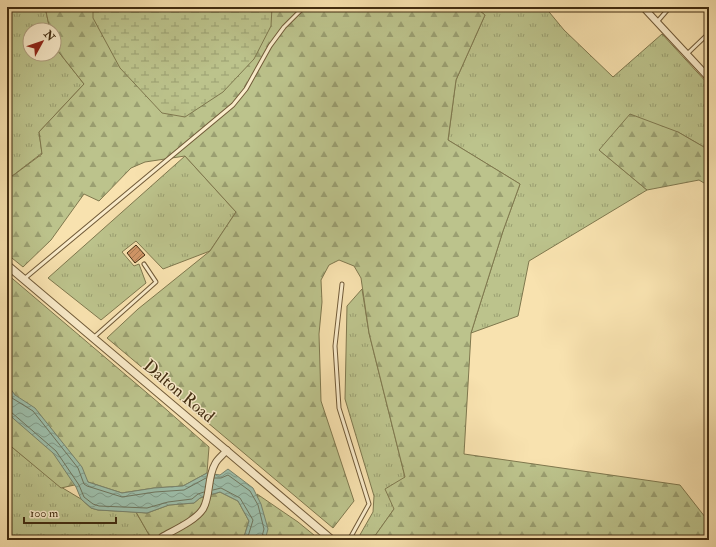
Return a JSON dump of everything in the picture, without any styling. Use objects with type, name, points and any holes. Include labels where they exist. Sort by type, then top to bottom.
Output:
[{"type":"street","points":[[643,7],[709,78]]},
{"type":"street","name":"Dalton Road","points":[[7,265],[332,540]]},
{"type":"street","points":[[159,540],[189,522],[202,510],[208,494],[210,478],[215,464],[227,450]]},
{"type":"lane","points":[[24,279],[233,105],[246,88],[270,46],[284,27],[304,7]]},
{"type":"lane","points":[[657,22],[670,7]]},
{"type":"lane","points":[[687,54],[709,33]]},
{"type":"lane","points":[[94,338],[156,282],[144,264]]},
{"type":"lane","points":[[342,284],[335,346],[339,408],[369,504],[349,540]]},
{"type":"green space","points":[[7,7],[45,7],[48,22],[22,22],[22,62],[62,62],[62,56],[84,84],[39,132],[42,153],[7,180]]},
{"type":"green space","points":[[45,7],[475,7],[485,15],[456,80],[448,140],[520,184],[503,231],[471,333],[464,454],[680,485],[709,522],[709,540],[372,540],[394,509],[385,489],[405,477],[369,333],[361,278],[354,266],[339,260],[329,265],[321,280],[322,302],[319,334],[321,401],[354,501],[333,528],[107,338],[138,309],[210,251],[236,212],[185,156],[145,162],[131,168],[99,201],[84,194],[51,240],[23,267],[7,254],[7,180],[42,154],[39,132],[84,84],[62,56],[62,22],[48,22]]},
{"type":"green space","points":[[93,7],[272,7],[271,26],[254,59],[223,92],[185,117],[162,113],[120,68],[93,18]]},
{"type":"green space","points":[[475,7],[545,7],[564,30],[613,77],[662,34],[709,85],[709,150],[678,132],[599,150],[647,190],[529,261],[518,316],[471,333],[503,231],[520,184],[448,140],[456,80],[485,15]]},
{"type":"green space","points":[[630,114],[678,132],[709,150],[709,186],[699,180],[647,190],[599,150]]},
{"type":"green space","points":[[185,156],[236,212],[210,251],[163,269],[136,241],[122,252],[134,266],[139,264],[146,283],[101,320],[48,278]]},
{"type":"green space","points":[[7,274],[209,447],[207,473],[183,486],[154,488],[122,493],[88,482],[61,488],[7,443]]},
{"type":"green space","points":[[362,289],[369,333],[405,477],[394,509],[372,540],[357,540],[373,512],[374,496],[345,399],[347,306]]},
{"type":"green space","points":[[7,443],[61,487],[81,499],[91,508],[98,510],[136,512],[152,540],[7,540]]},
{"type":"green space","points":[[220,492],[238,501],[249,521],[243,540],[152,540],[136,512],[147,513],[169,505],[194,503],[200,498]]},
{"type":"green space","points":[[257,494],[298,522],[320,540],[264,540]]},
{"type":"water","points":[[7,384],[15,395],[35,408],[82,467],[88,482],[122,493],[154,488],[183,486],[207,473],[220,475],[228,469],[253,488],[261,504],[268,529],[265,540],[243,540],[249,521],[238,501],[220,492],[200,498],[194,503],[169,505],[147,513],[98,510],[91,508],[81,499],[76,487],[53,453],[7,413]]},
{"type":"building","points":[[136,245],[145,255],[135,263],[127,253]]}]
